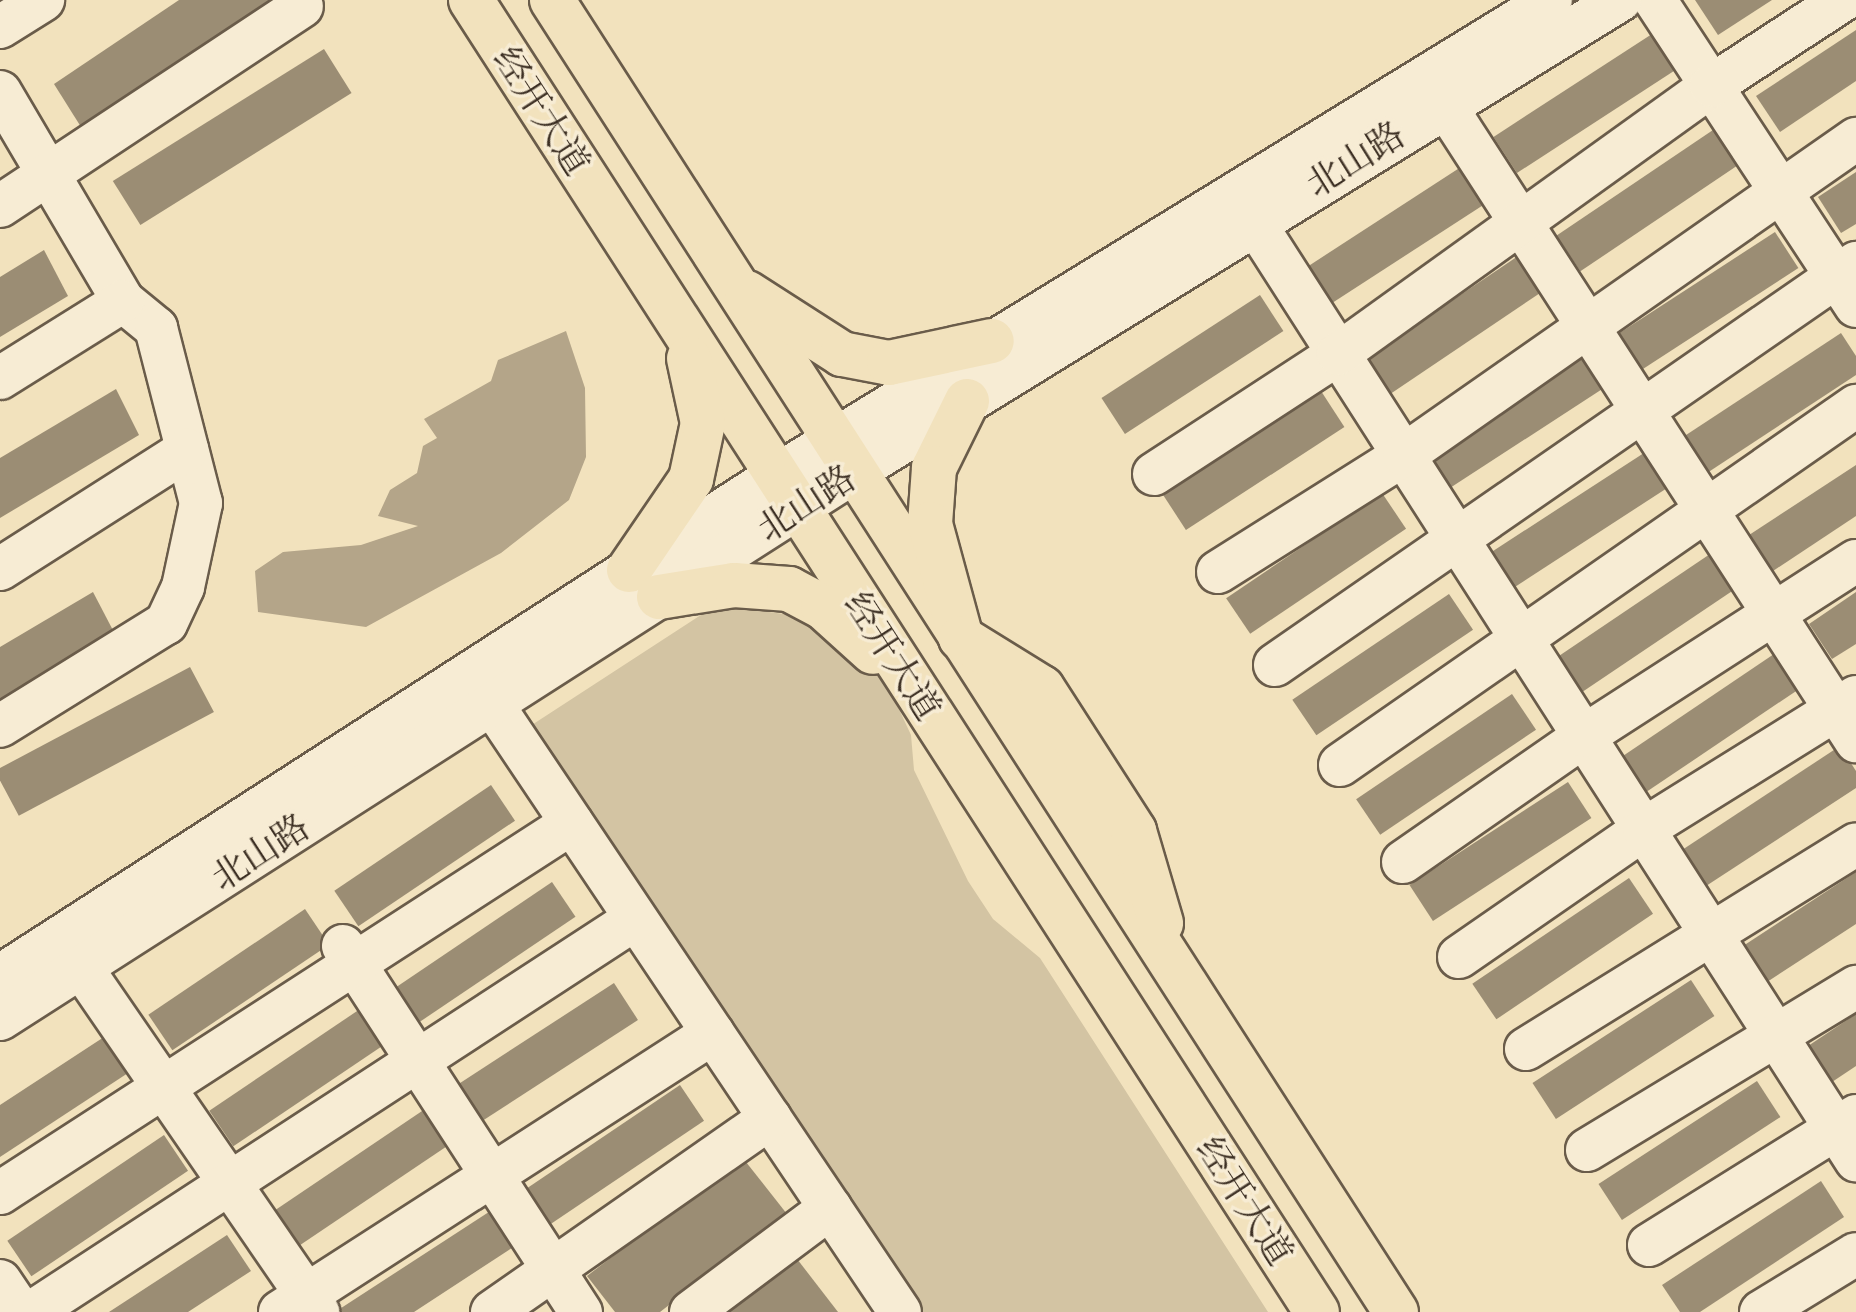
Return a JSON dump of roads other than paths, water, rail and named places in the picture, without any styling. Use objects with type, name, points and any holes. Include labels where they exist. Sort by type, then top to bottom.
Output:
[{"type":"main road","name":"经开大道","points":[[471,0],[1317,1312]]},
{"type":"main road","name":"经开大道","points":[[552,0],[1396,1312]]},
{"type":"main road","points":[[735,286],[842,354],[889,363],[992,341]]},
{"type":"main road","points":[[682,328],[703,423],[691,479],[644,584],[789,589],[823,607],[915,689]]},
{"type":"main road","points":[[961,638],[930,524],[934,468],[967,401]]},
{"type":"street","points":[[0,27],[43,0]]},
{"type":"street","name":"北山路","points":[[0,976],[644,584],[844,456],[992,341],[1551,0]]},
{"type":"street","name":"北山路","points":[[844,456],[967,401],[1444,104],[1620,0]]},
{"type":"street","points":[[1275,665],[1459,541],[1643,411],[1849,281],[1778,188],[1655,0]]},
{"type":"street","points":[[1154,474],[1338,354],[1711,86],[1843,0]]},
{"type":"street","points":[[0,206],[302,6]]},
{"type":"street","points":[[0,92],[123,301],[156,328],[201,503],[183,587],[166,623],[0,726]]},
{"type":"street","points":[[1444,104],[1773,614],[1849,716],[1644,829],[1459,957]]},
{"type":"street","points":[[1218,572],[1404,455],[1778,188],[1856,139]]},
{"type":"street","points":[[1254,222],[1777,1036],[1849,1134],[1649,1245]]},
{"type":"street","points":[[0,378],[123,301]]},
{"type":"street","points":[[1340,765],[1856,406]]},
{"type":"street","points":[[0,569],[187,450]]},
{"type":"street","points":[[1403,862],[1584,736],[1856,561]]},
{"type":"street","name":"北山路","points":[[0,1019],[492,704],[644,584]]},
{"type":"street","points":[[492,704],[830,1208],[888,1308]]},
{"type":"street","points":[[0,1193],[164,1088],[349,955],[572,823]]},
{"type":"street","points":[[1526,1049],[1856,844]]},
{"type":"street","points":[[32,1312],[635,919]]},
{"type":"street","points":[[349,955],[581,1312]]},
{"type":"street","points":[[81,967],[229,1183],[302,1306],[492,1176],[713,1033]]},
{"type":"street","points":[[1587,1150],[1856,987]]},
{"type":"street","points":[[492,1312],[770,1118]]},
{"type":"street","points":[[691,1312],[830,1208]]},
{"type":"street","points":[[1761,1312],[1856,1254]]},
{"type":"street","points":[[0,1281],[21,1312]]}]
